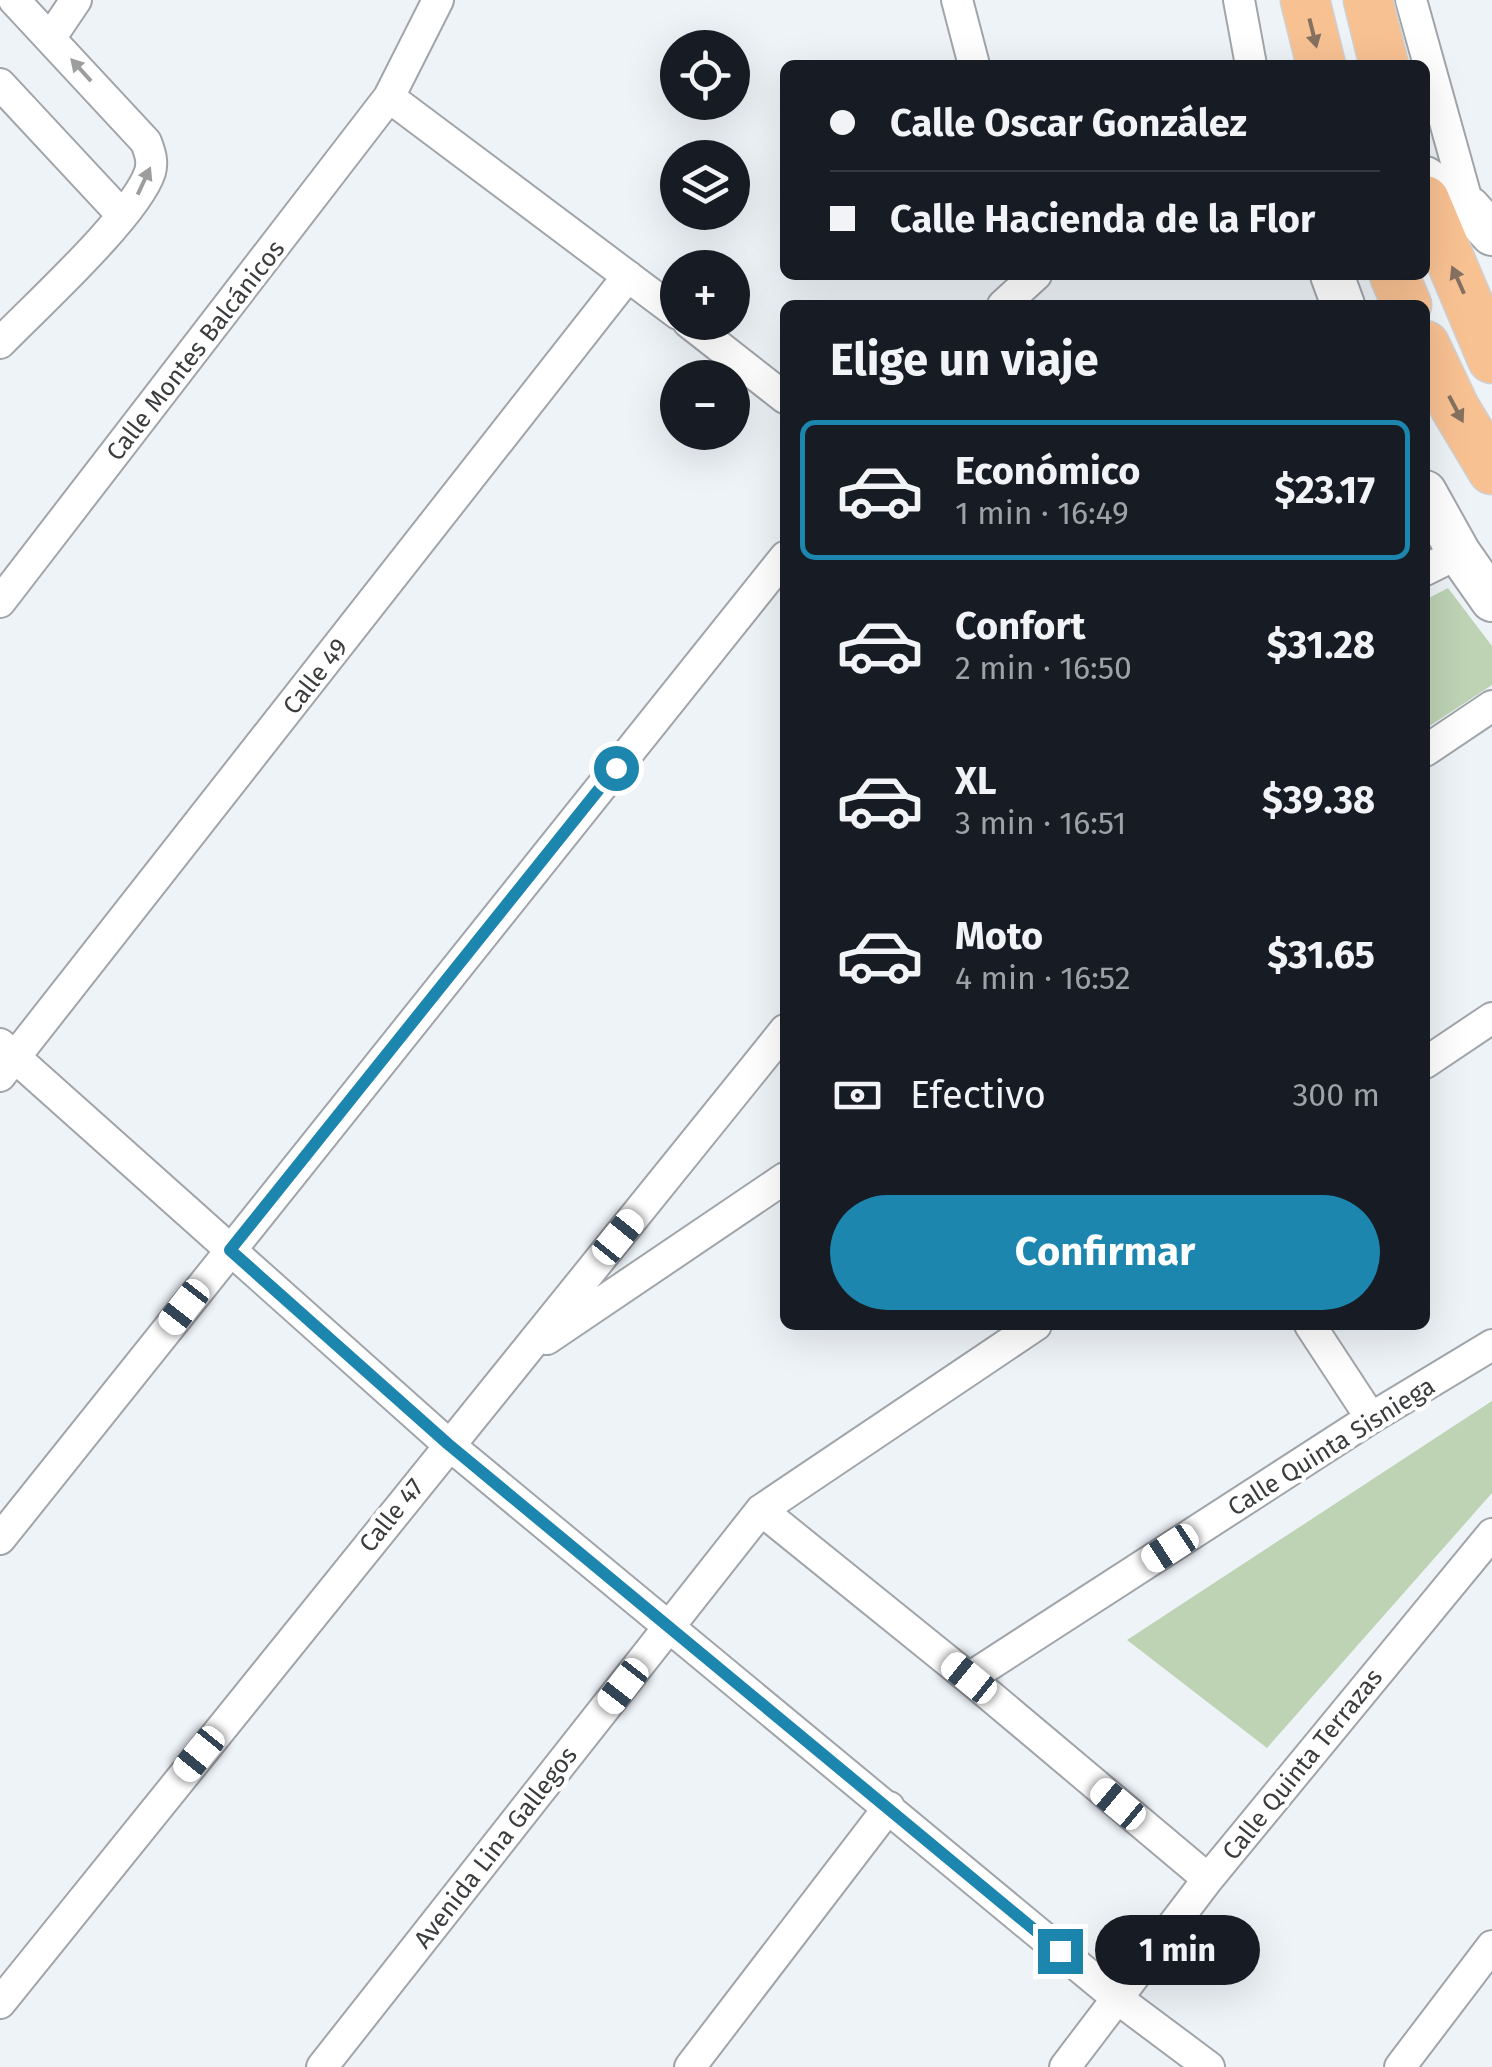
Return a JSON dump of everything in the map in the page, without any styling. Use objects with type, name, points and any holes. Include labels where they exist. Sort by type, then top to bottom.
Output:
[{"type":"main road","points":[[1306,0],[1320,60]]},
{"type":"main road","points":[[1368,0],[1383,60]]},
{"type":"main road","points":[[1462,214],[1492,359]]},
{"type":"main road","points":[[1430,356],[1455,408],[1492,470]]},
{"type":"street","points":[[0,343],[122,216],[149,175],[152,163],[146,142],[14,0]]},
{"type":"street","points":[[51,37],[76,0]]},
{"type":"street","name":"Calle Montes Balcánicos","points":[[0,602],[389,97],[438,0]]},
{"type":"street","points":[[957,0],[973,60]]},
{"type":"street","points":[[1239,0],[1250,60]]},
{"type":"street","points":[[1411,0],[1425,60]]},
{"type":"street","points":[[1430,80],[1462,214]]},
{"type":"street","points":[[0,84],[122,216]]},
{"type":"street","points":[[389,97],[660,300]]},
{"type":"street","points":[[1430,183],[1462,214]]},
{"type":"street","name":"Calle 49","points":[[5,1059],[628,276]]},
{"type":"street","points":[[1008,300],[1027,280]]},
{"type":"street","points":[[711,340],[780,394]]},
{"type":"street","points":[[1430,512],[1442,561],[1492,600]]},
{"type":"street","points":[[0,1539],[780,563]]},
{"type":"street","points":[[1430,748],[1492,706]]},
{"type":"street","points":[[1430,1060],[1492,1018]]},
{"type":"street","name":"Calle 47","points":[[0,2003],[780,1036]]},
{"type":"street","points":[[5,1059],[230,1250],[448,1444],[1118,1999],[1208,2067]]},
{"type":"street","points":[[522,1356],[780,1181]]},
{"type":"street","name":"Avenida Lina Gallegos","points":[[322,2067],[762,1510],[1029,1330]]},
{"type":"street","points":[[1313,1330],[1371,1418]]},
{"type":"street","name":"Calle Quinta Sisniega","points":[[969,1678],[1371,1418],[1492,1345]]},
{"type":"street","points":[[762,1510],[1208,1880]]},
{"type":"street","name":"Calle Quinta Terrazas","points":[[1065,2067],[1208,1880],[1492,1534]]},
{"type":"street","points":[[690,2067],[889,1807]]},
{"type":"street","points":[[1400,2067],[1492,1946]]},
{"type":"green space","points":[[1448,588],[1492,646],[1492,685],[1430,726],[1430,597]]},
{"type":"green space","points":[[1492,1401],[1492,1493],[1267,1748],[1127,1640]]},
{"type":"route","points":[[616,768],[230,1250],[448,1444],[1060,1951]]}]
